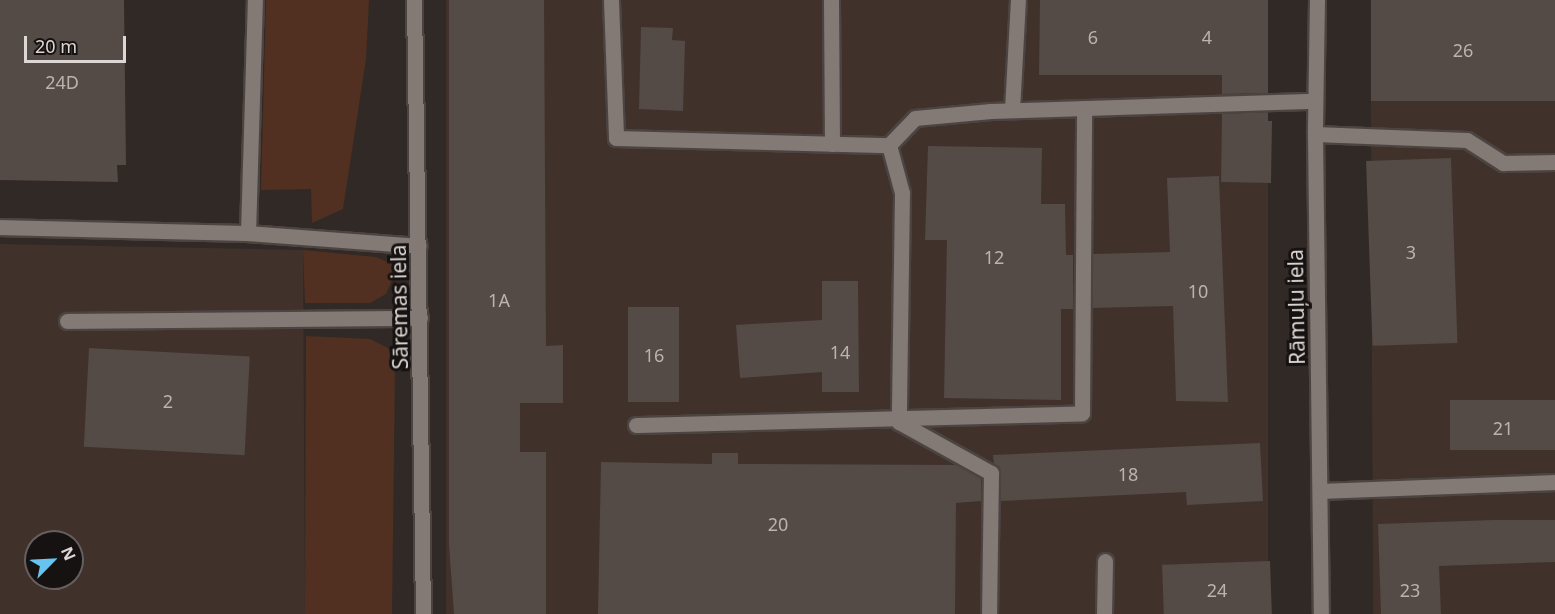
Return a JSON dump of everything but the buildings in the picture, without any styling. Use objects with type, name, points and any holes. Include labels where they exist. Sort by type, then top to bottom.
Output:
[{"type":"street","points":[[248,233],[255,0]]},
{"type":"street","name":"Sāremas iela","points":[[414,0],[423,614]]},
{"type":"street","points":[[611,0],[616,138],[889,145],[915,118],[1012,110],[1315,101]]},
{"type":"street","points":[[831,0],[832,144]]},
{"type":"street","points":[[1012,110],[1018,0]]},
{"type":"street","name":"Rāmuļu iela","points":[[1317,0],[1315,134],[1320,614]]},
{"type":"street","points":[[636,425],[1082,413],[1084,108]]},
{"type":"street","points":[[1315,134],[1467,140],[1503,163],[1555,162]]},
{"type":"street","points":[[889,145],[902,193],[899,422],[990,473],[989,614]]},
{"type":"street","points":[[0,227],[248,233],[419,246]]},
{"type":"street","points":[[67,321],[420,318]]},
{"type":"street","points":[[1320,490],[1555,482]]},
{"type":"street","points":[[1104,614],[1105,561]]},
{"type":"shaded area","points":[[266,0],[369,0],[366,59],[343,209],[312,223],[311,189],[261,190]]},
{"type":"shaded area","points":[[446,0],[1268,0],[1268,614],[446,614]]},
{"type":"shaded area","points":[[1555,0],[1555,614],[1373,614],[1371,101]]},
{"type":"shaded area","points":[[0,244],[303,250],[305,614],[0,614]]},
{"type":"shaded area","points":[[303,250],[376,257],[392,264],[392,280],[386,294],[370,303],[305,303]]},
{"type":"shaded area","points":[[306,336],[370,339],[388,348],[395,365],[392,614],[305,614]]}]
